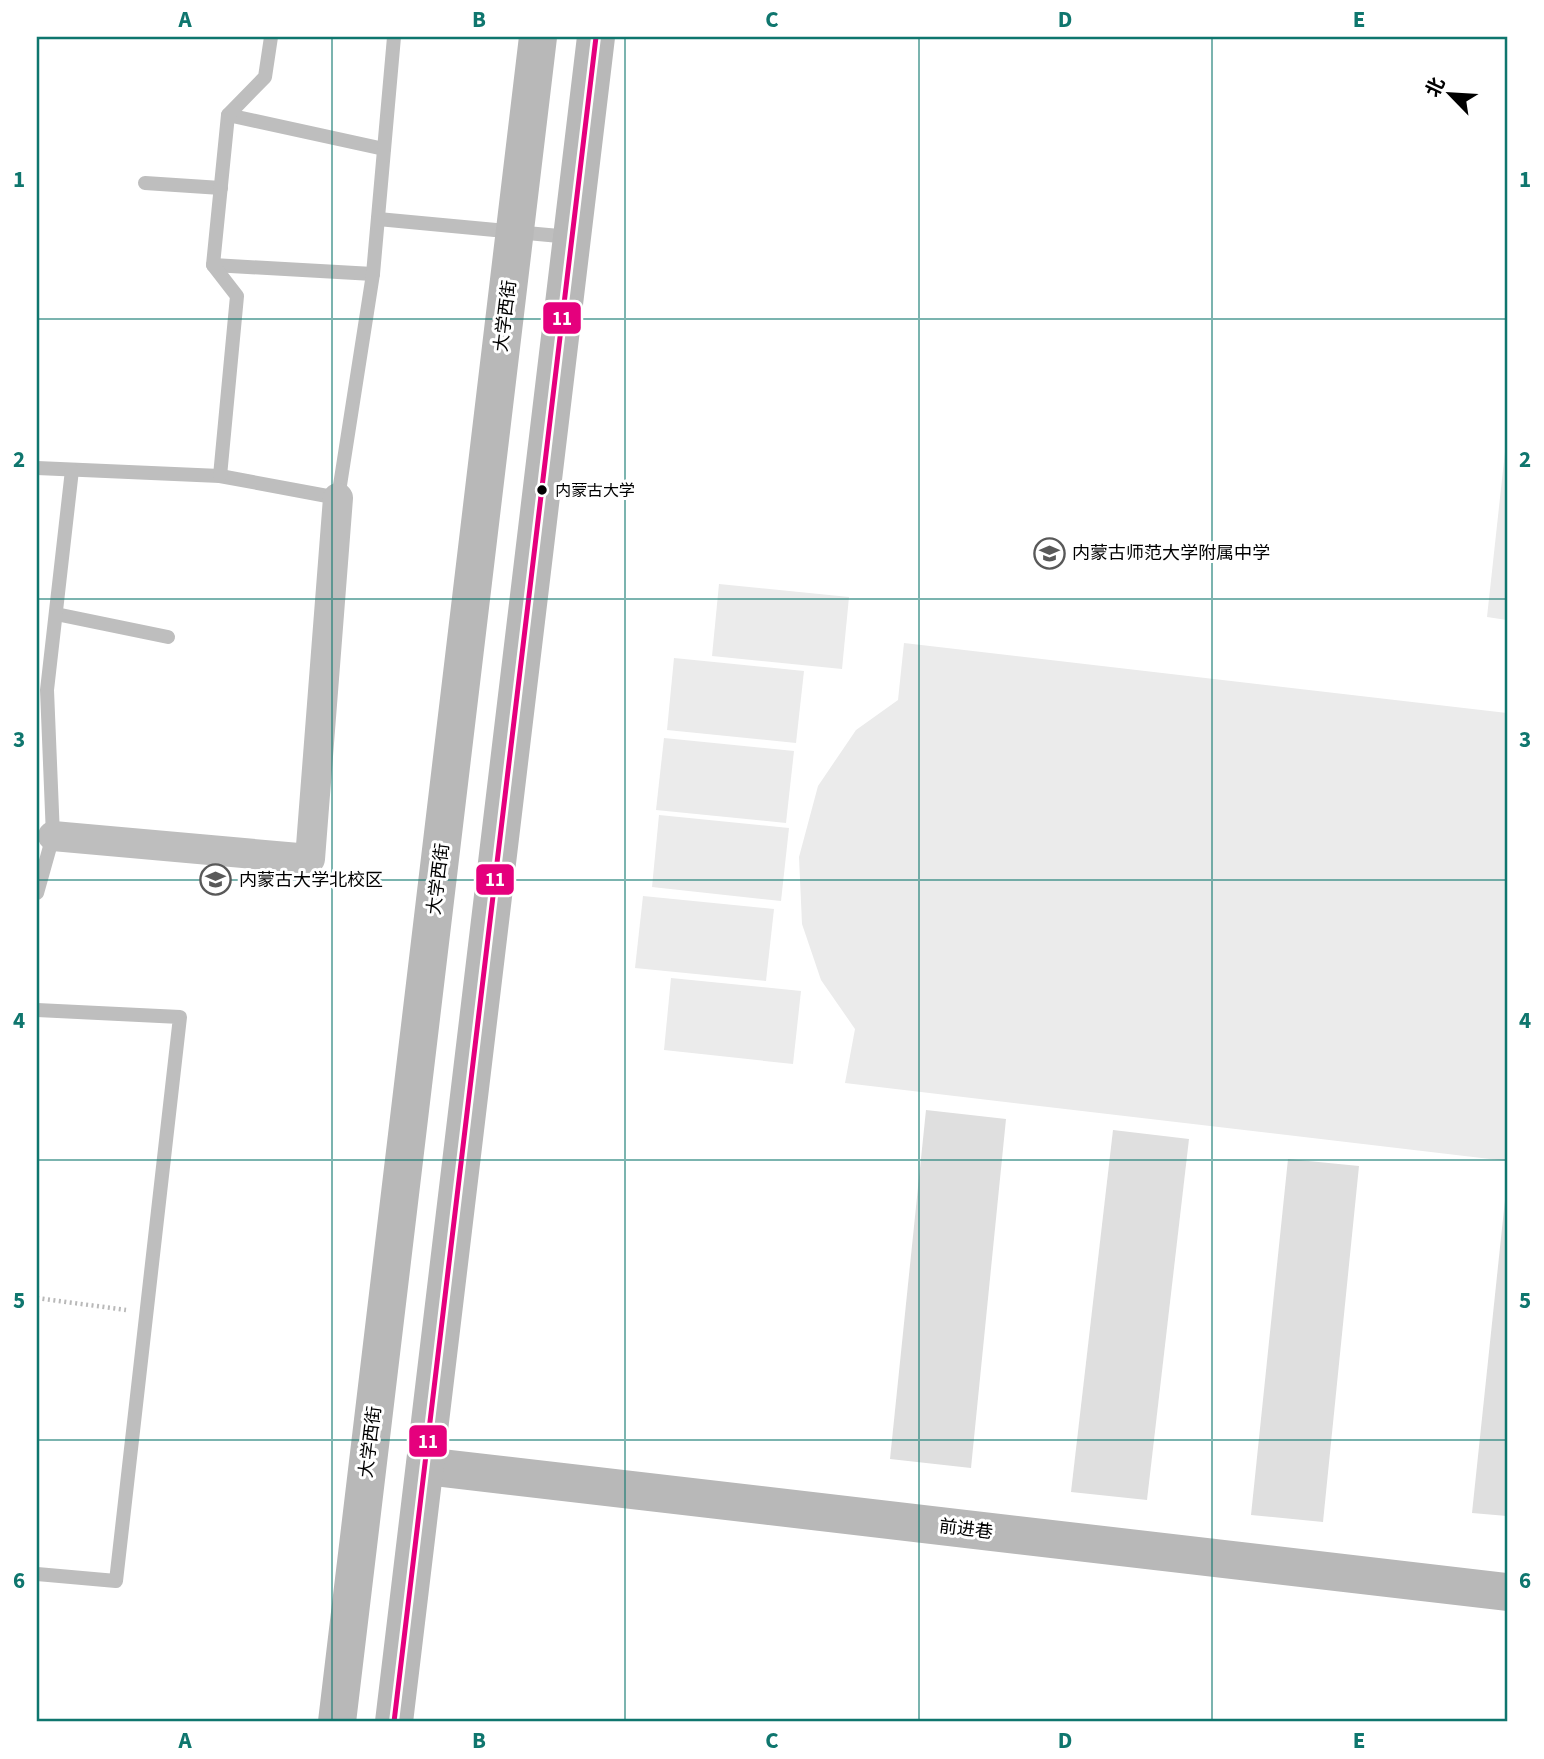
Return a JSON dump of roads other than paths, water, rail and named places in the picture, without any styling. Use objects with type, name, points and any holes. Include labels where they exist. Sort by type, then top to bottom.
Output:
[{"type":"main road","name":"大学西街","points":[[337,1722],[538,37]]},
{"type":"main road","points":[[394,1722],[596,37]]},
{"type":"main road","name":"前进巷","points":[[425,1466],[1507,1592]]},
{"type":"street","points":[[45,835],[310,859],[338,498]]},
{"type":"lane","points":[[219,477],[237,296],[213,265],[228,115],[265,77],[271,37]]},
{"type":"lane","points":[[37,468],[219,477],[338,498],[373,274],[394,37]]},
{"type":"lane","points":[[228,115],[384,149]]},
{"type":"lane","points":[[145,183],[221,188]]},
{"type":"lane","points":[[378,219],[572,237]]},
{"type":"lane","points":[[213,265],[373,274]]},
{"type":"lane","points":[[38,887],[45,835],[42,690],[56,614],[72,470]]},
{"type":"lane","points":[[56,614],[168,637]]},
{"type":"lane","points":[[37,1010],[180,1017],[116,1581],[37,1574]]},
{"type":"place","name":"内蒙古大学","points":[[542,490]]},
{"type":"place","name":"内蒙古师范大学附属中学","points":[[1049,553]]},
{"type":"place","name":"内蒙古大学北校区","points":[[216,880]]}]
